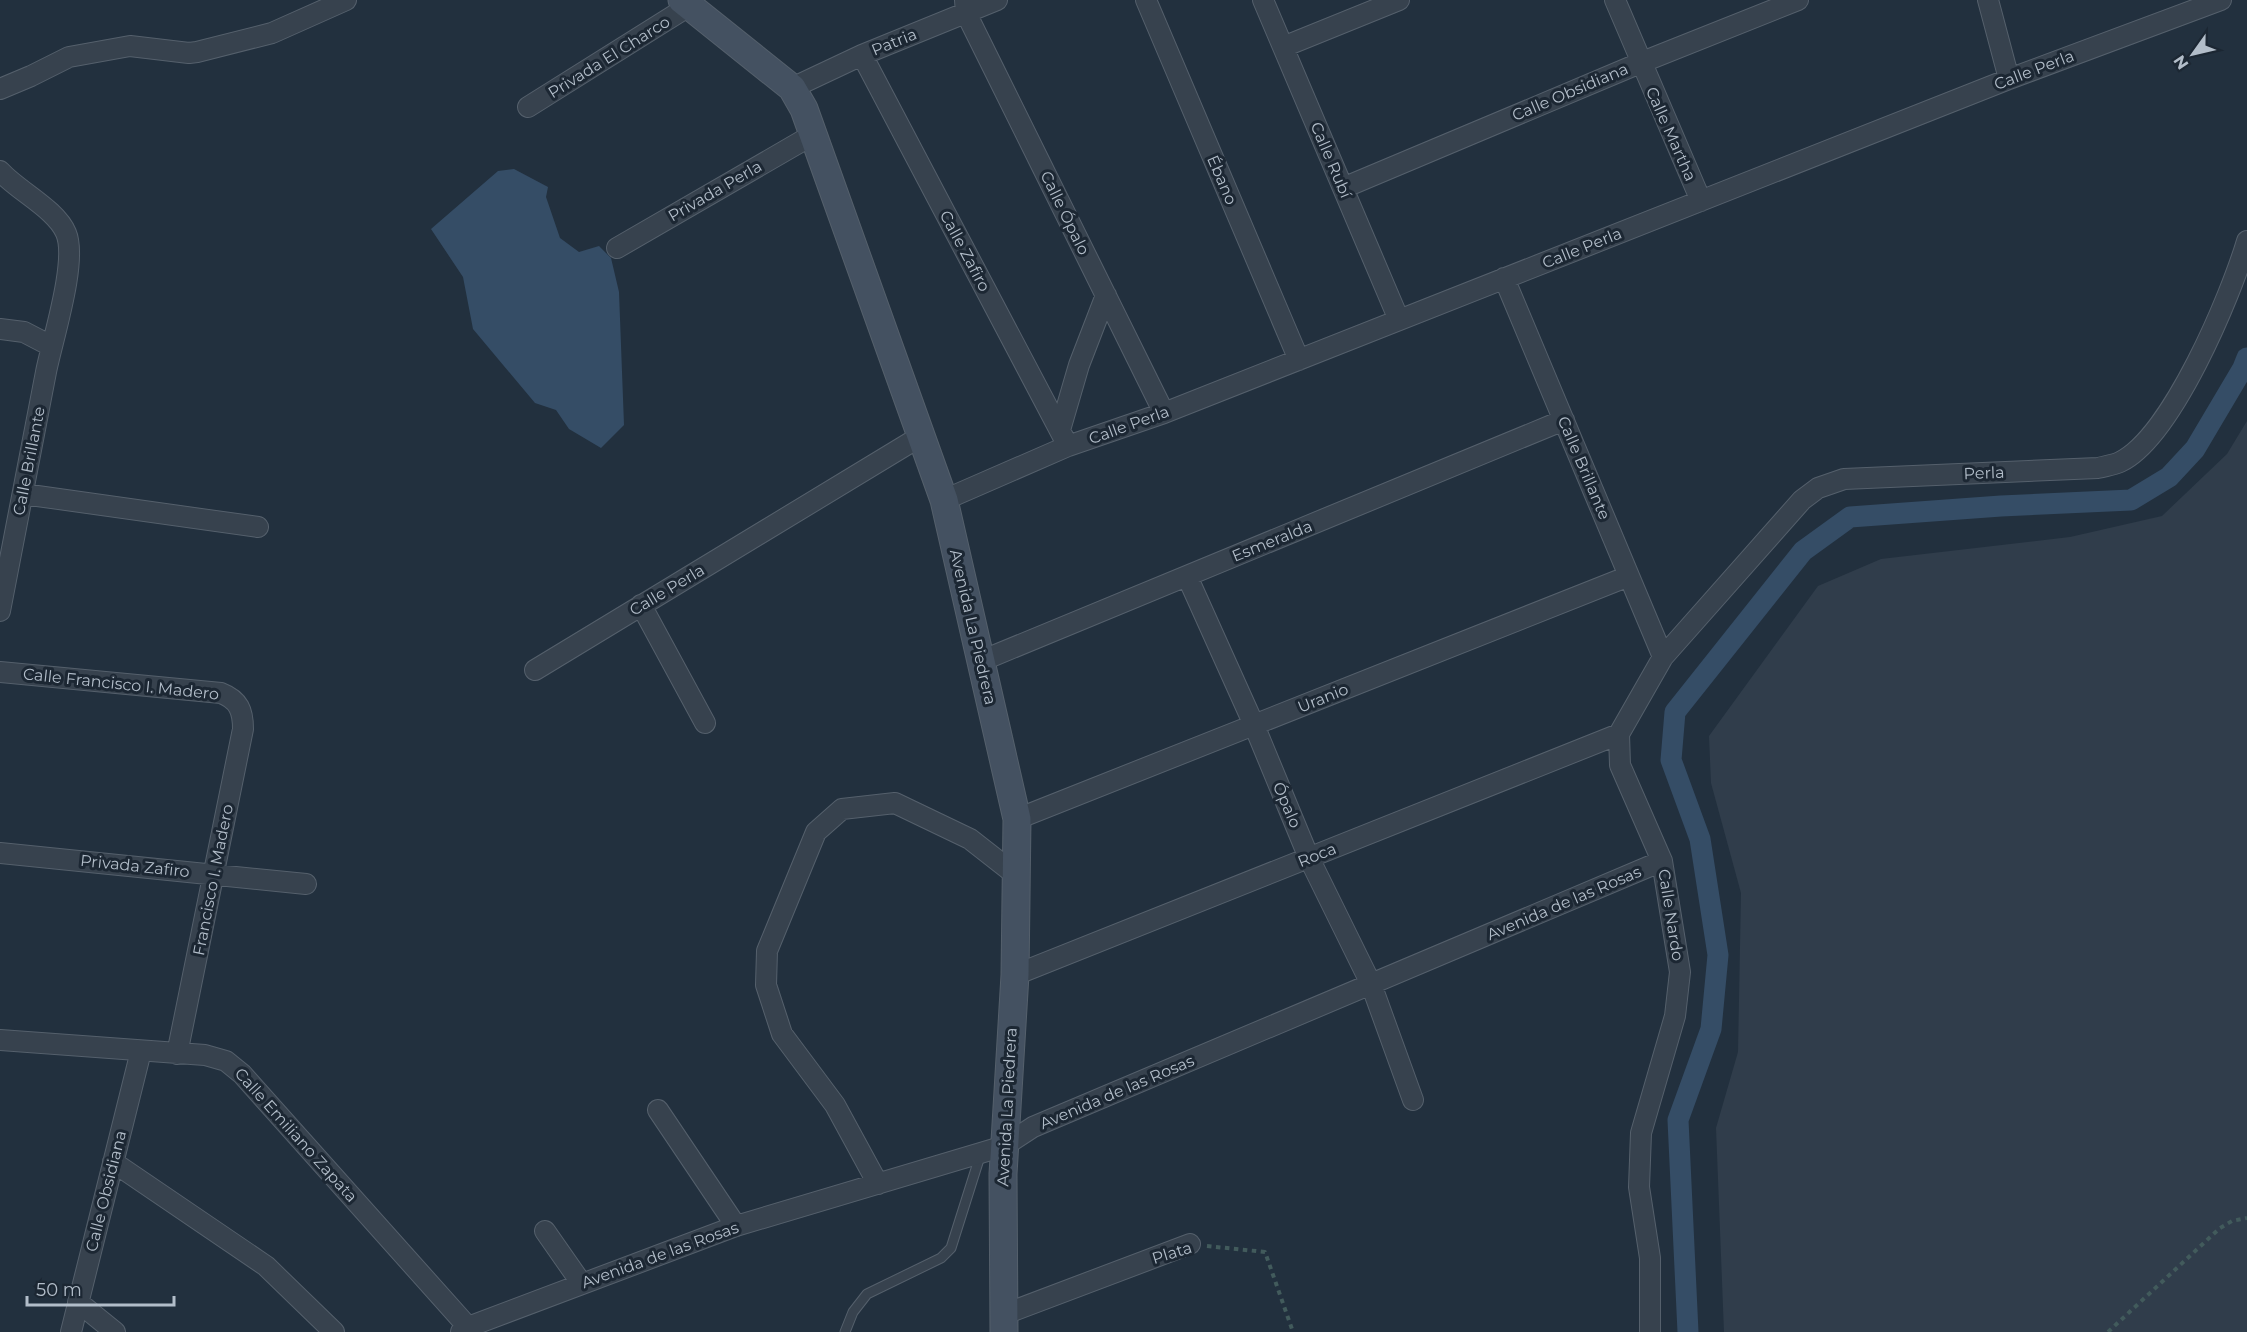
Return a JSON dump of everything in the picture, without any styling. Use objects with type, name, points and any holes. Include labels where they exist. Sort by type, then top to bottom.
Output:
[{"type":"street","points":[[0,89],[69,57],[130,46],[197,52],[272,33],[346,0]]},
{"type":"street","name":"Patria","points":[[792,88],[965,6],[997,0]]},
{"type":"street","name":"Ébano","points":[[1146,0],[1299,360]]},
{"type":"street","name":"Calle Rubí","points":[[1263,0],[1399,320]]},
{"type":"street","points":[[1283,47],[1399,0]]},
{"type":"street","name":"Calle Martha","points":[[1615,0],[1701,201]]},
{"type":"street","name":"Calle Obsidiana","points":[[1343,188],[1640,63],[1798,0]]},
{"type":"street","points":[[1988,0],[2009,79]]},
{"type":"street","name":"Calle Perla","points":[[944,500],[1064,438],[1164,413],[2009,79],[2221,0]]},
{"type":"street","name":"Avenida La Piedrera","points":[[685,3],[792,88],[804,108],[944,500],[1017,819],[1015,975],[992,1149],[1004,1323]]},
{"type":"street","name":"Privada El Charco","points":[[528,107],[685,3]]},
{"type":"street","name":"Calle Ópalo","points":[[965,6],[1164,413]]},
{"type":"street","name":"Calle Zafiro","points":[[862,55],[1064,438]]},
{"type":"street","name":"Privada Perla","points":[[617,248],[814,134]]},
{"type":"street","points":[[0,171],[10,183],[51,214],[66,231],[69,240],[65,286],[51,346],[24,332],[0,329]]},
{"type":"street","name":"Perla","points":[[1663,657],[1802,500],[1818,488],[1844,478],[2098,468],[2120,462],[2131,455],[2158,427],[2192,375],[2220,313],[2247,241]]},
{"type":"street","name":"Calle Brillante","points":[[1504,278],[1663,657]]},
{"type":"street","points":[[1064,438],[1079,365],[1106,295]]},
{"type":"street","name":"Calle Brillante","points":[[0,611],[51,346]]},
{"type":"street","name":"Esmeralda","points":[[981,662],[1564,420]]},
{"type":"street","name":"Calle Perla","points":[[535,670],[921,436]]},
{"type":"street","points":[[23,494],[258,527]]},
{"type":"street","name":"Ópalo","points":[[1186,576],[1254,725],[1310,858],[1371,984],[1413,1100]]},
{"type":"street","name":"Uranio","points":[[1017,819],[1629,576]]},
{"type":"street","points":[[641,605],[705,723]]},
{"type":"street","points":[[1619,734],[1663,657]]},
{"type":"street","name":"Calle Francisco I. Madero","points":[[0,672],[221,693],[232,697],[239,705]]},
{"type":"street","name":"Francisco I. Madero","points":[[177,1054],[243,729],[243,717],[239,705]]},
{"type":"street","name":"Roca","points":[[1015,975],[1619,734]]},
{"type":"street","name":"Calle Nardo","points":[[1619,734],[1620,765],[1662,861],[1680,972],[1675,1016],[1641,1133],[1640,1187],[1650,1258],[1650,1332]]},
{"type":"street","points":[[878,1184],[835,1105],[782,1034],[766,985],[767,951],[816,832],[842,809],[895,803],[970,839],[1016,876]]},
{"type":"street","name":"Privada Zafiro","points":[[0,853],[306,884]]},
{"type":"street","name":"Avenida de las Rosas","points":[[464,1329],[736,1226],[992,1149],[1033,1127],[1662,861]]},
{"type":"street","name":"Calle Emiliano Zapata","points":[[0,1040],[205,1055],[226,1060],[243,1074],[464,1329]]},
{"type":"street","name":"Calle Obsidiana","points":[[71,1332],[141,1051]]},
{"type":"street","points":[[658,1110],[736,1226]]},
{"type":"street","points":[[113,1162],[266,1266],[334,1332]]},
{"type":"street","points":[[545,1231],[582,1284]]},
{"type":"street","name":"Plata","points":[[1004,1323],[1190,1244]]},
{"type":"street","points":[[78,1302],[115,1332]]},
{"type":"lane","points":[[845,1332],[853,1312],[867,1294],[940,1258],[951,1248],[992,1149]]},
{"type":"path","points":[[2108,1332],[2220,1227],[2232,1221],[2247,1218]]},
{"type":"path","name":"Plata","points":[[1190,1244],[1265,1252],[1293,1332]]},
{"type":"shaded area","points":[[2247,421],[2247,1332],[1724,1332],[1716,1128],[1738,1052],[1741,893],[1711,783],[1709,736],[1818,586],[1881,559],[2070,537],[2162,516],[2227,454]]},
{"type":"water","points":[[514,169],[548,187],[546,197],[560,238],[579,252],[599,246],[611,258],[619,292],[624,425],[601,448],[569,429],[556,410],[535,403],[473,329],[463,277],[431,229],[498,171]]},
{"type":"waterway","points":[[1688,1332],[1678,1120],[1711,1029],[1718,955],[1700,839],[1671,760],[1675,712],[1803,551],[1850,517],[2001,506],[2131,500],[2169,477],[2195,449],[2247,358]]}]
